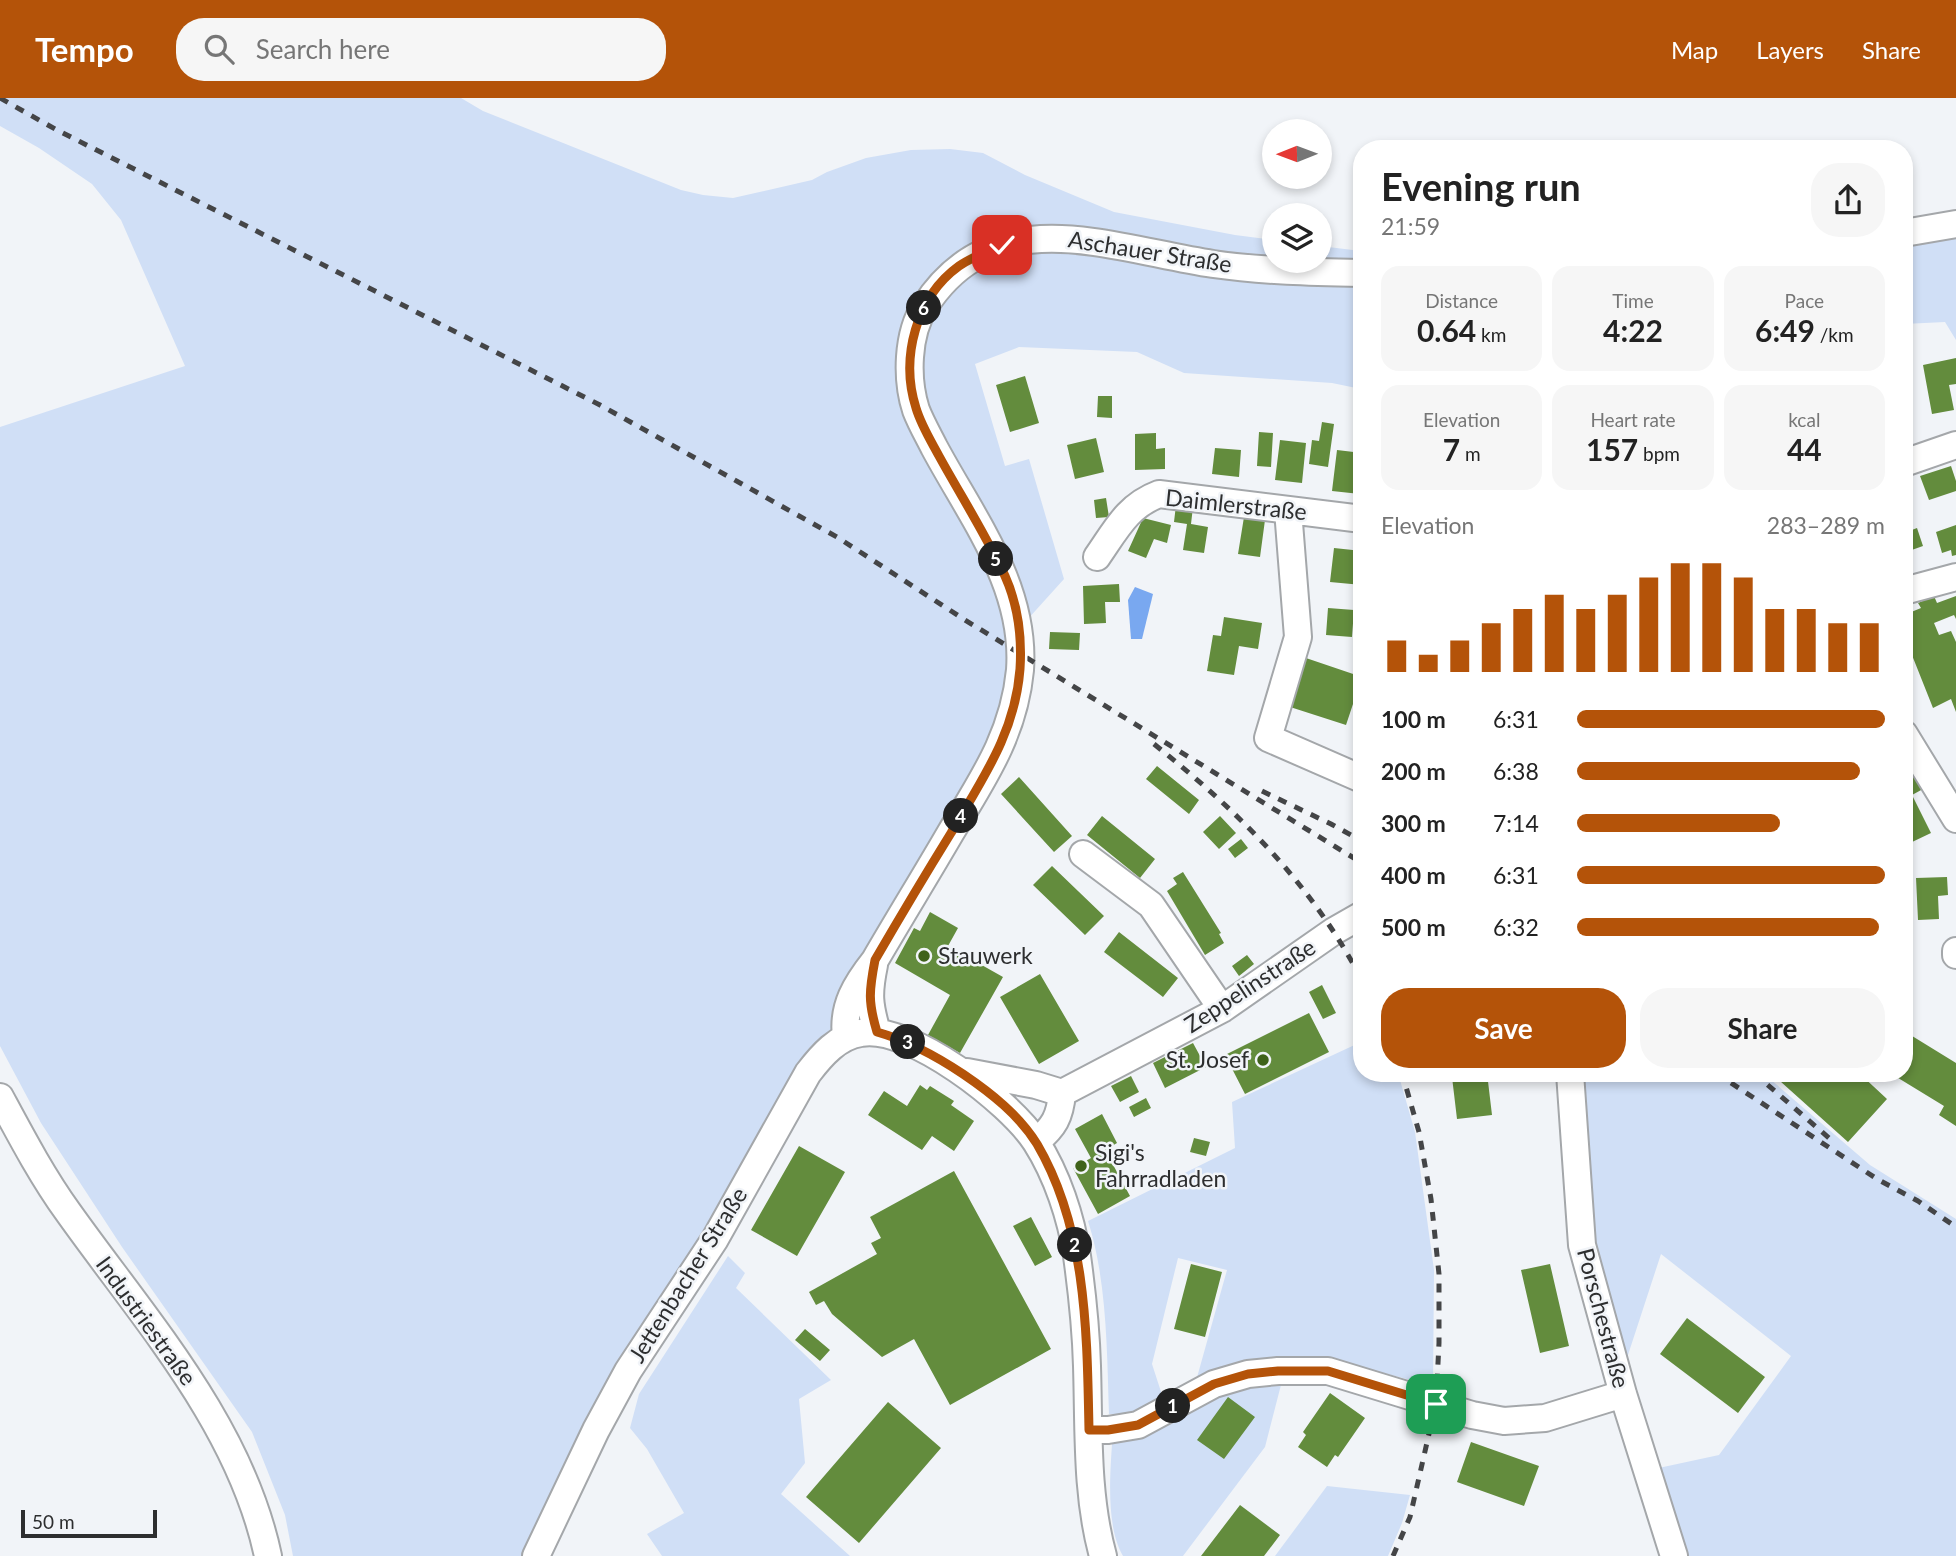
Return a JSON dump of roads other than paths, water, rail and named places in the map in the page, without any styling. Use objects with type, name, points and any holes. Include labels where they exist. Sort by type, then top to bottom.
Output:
[{"type":"street","points":[[1913,231],[1956,224]]},
{"type":"street","name":"Aschauer Straße","points":[[846,1037],[844,1022],[850,998],[859,980],[875,960],[1000,749],[1014,707],[1020,667],[1017,617],[1005,576],[928,435],[912,396],[911,355],[915,328],[931,297],[959,266],[1002,245],[1035,239],[1096,241],[1214,264],[1353,274]]},
{"type":"street","points":[[1913,460],[1956,445]]},
{"type":"street","name":"Daimlerstraße","points":[[1097,557],[1131,509],[1143,500],[1159,494],[1353,518]]},
{"type":"street","points":[[1288,510],[1298,638],[1268,738],[1353,775]]},
{"type":"street","points":[[1913,589],[1956,578]]},
{"type":"street","points":[[1913,750],[1956,819]]},
{"type":"street","points":[[1083,854],[1151,905],[1222,1009]]},
{"type":"street","name":"Zeppelinstraße","points":[[1062,1093],[1222,1009],[1353,920]]},
{"type":"street","name":"Aschauer Straße","points":[[875,960],[869,1005],[877,1032]]},
{"type":"street","points":[[846,1037],[861,1032],[877,1032],[904,1040],[989,1092],[1016,1117],[1036,1142],[1058,1185],[1076,1252],[1087,1362],[1093,1506],[1103,1556]]},
{"type":"street","name":"Jettenbacher Straße","points":[[537,1556],[596,1430],[628,1371],[715,1239],[808,1073],[819,1059],[846,1037]]},
{"type":"street","points":[[958,1071],[1036,1085],[1062,1093],[1056,1119],[1050,1131],[1036,1142]]},
{"type":"street","name":"Porschestraße","points":[[1571,1082],[1582,1245],[1623,1395],[1674,1556]]},
{"type":"street","name":"Industriestraße","points":[[0,1097],[65,1209],[202,1399],[228,1444],[249,1492],[268,1556]]},
{"type":"street","points":[[1089,1430],[1138,1425],[1214,1384],[1248,1374],[1278,1371],[1328,1371],[1472,1415],[1504,1421],[1545,1418],[1623,1395]]},
{"type":"water","points":[[1135,587],[1153,594],[1142,639],[1131,639],[1128,600]]},
{"type":"railway","points":[[0,98],[55,129],[600,405],[837,537],[965,620],[1353,857]]},
{"type":"railway","points":[[1154,744],[1215,796],[1271,851],[1320,912],[1353,964]]},
{"type":"railway","points":[[1262,791],[1353,836]]},
{"type":"railway","points":[[1393,1556],[1410,1517],[1436,1403],[1439,1343],[1439,1274],[1431,1199],[1419,1132],[1405,1082]]},
{"type":"railway","points":[[1730,1082],[1877,1179],[1918,1201],[1956,1227]]},
{"type":"railway","points":[[1764,1082],[1829,1138]]},
{"type":"place","name":"Stauwerk","points":[[924,956]]},
{"type":"place","name":"St. Josef","points":[[1263,1060]]},
{"type":"place","name":"Sigi's Fahrradladen","points":[[1081,1166]]}]
